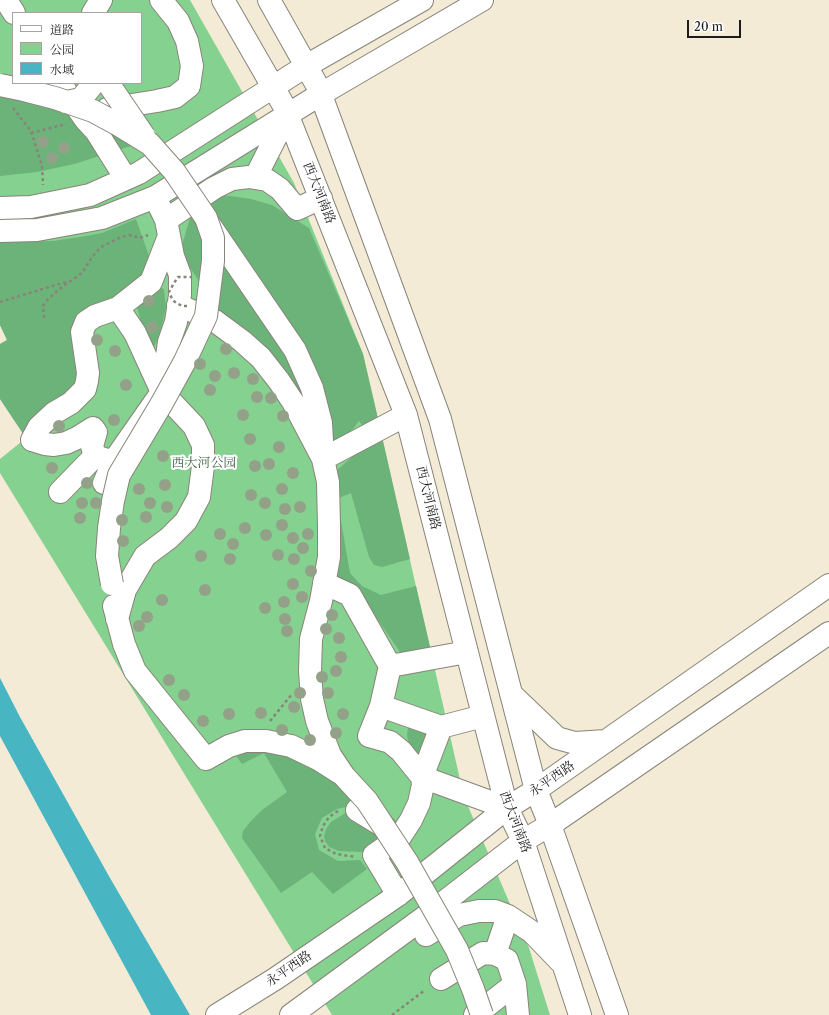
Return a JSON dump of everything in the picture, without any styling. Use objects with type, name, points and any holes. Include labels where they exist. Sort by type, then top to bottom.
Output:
[{"type":"street","points":[[6,0],[13,12]]},
{"type":"street","points":[[94,12],[102,0]]},
{"type":"street","points":[[73,104],[157,101],[175,97],[189,86],[192,66],[187,41],[178,21],[161,0]]},
{"type":"street","name":"西大河南路","points":[[223,0],[274,87],[288,114],[406,415],[507,808],[523,841],[580,1015]]},
{"type":"street","points":[[269,0],[321,94],[440,419],[536,790],[550,825],[617,1015]]},
{"type":"street","points":[[0,208],[31,207],[90,195],[139,173],[306,66],[422,0]]},
{"type":"street","points":[[0,231],[37,230],[102,218],[155,197],[321,94],[482,0]]},
{"type":"street","points":[[73,104],[81,99],[93,84]]},
{"type":"street","points":[[109,84],[150,144],[174,171],[295,350],[312,388],[321,423],[323,459],[328,482],[329,526],[329,557],[311,639],[310,672],[312,699],[317,721],[330,755],[344,776],[367,801],[385,827],[438,916],[457,950],[482,1015]]},
{"type":"street","points":[[4,94],[24,90],[94,111],[150,144]]},
{"type":"street","points":[[73,104],[96,131],[126,179]]},
{"type":"street","points":[[255,178],[288,114]]},
{"type":"street","points":[[193,173],[205,194]]},
{"type":"street","points":[[104,483],[104,459],[92,446],[96,432],[92,428],[66,443],[54,445],[32,440],[39,427],[54,413],[70,403],[84,389],[88,373],[82,332],[86,322],[95,316],[118,308],[151,282],[167,229],[205,194],[214,188],[232,180],[249,177],[267,180],[280,189],[298,208],[321,198]]},
{"type":"street","points":[[155,197],[167,229],[173,256],[180,275],[180,295],[184,306],[215,321],[242,341],[261,358],[293,402],[323,459]]},
{"type":"street","points":[[206,218],[213,238],[213,261],[206,316],[185,361],[120,475],[112,501],[107,556],[117,619],[124,644],[135,671],[206,759],[229,746],[245,741],[266,741],[291,746],[318,759],[344,776]]},
{"type":"street","points":[[60,492],[104,459],[162,392],[169,342],[176,322],[184,306]]},
{"type":"street","points":[[117,619],[125,590],[145,556],[169,538],[186,520],[199,497],[203,466],[203,445],[194,426],[162,392],[135,333],[118,308]]},
{"type":"street","points":[[323,459],[406,415]]},
{"type":"street","points":[[324,583],[350,595],[390,666],[381,706],[369,736],[390,742],[406,756],[422,777],[507,808]]},
{"type":"street","name":"永平西路","points":[[216,1015],[275,979],[398,895],[507,808],[536,790],[829,585]]},
{"type":"street","points":[[291,1015],[396,939],[523,841],[550,825],[829,633]]},
{"type":"street","points":[[390,666],[467,652]]},
{"type":"street","points":[[511,694],[557,738],[576,743],[607,740]]},
{"type":"street","points":[[381,706],[441,727],[483,716]]},
{"type":"street","points":[[398,895],[374,854],[400,837],[419,803],[423,785],[422,777],[441,727]]},
{"type":"street","points":[[357,810],[385,827]]},
{"type":"street","points":[[396,939],[418,939],[459,915],[479,911],[495,911],[508,916],[532,932],[563,963]]},
{"type":"street","points":[[495,954],[508,916]]},
{"type":"street","points":[[441,979],[483,953],[495,954],[507,960],[515,984],[518,1015]]},
{"type":"street","points":[[475,1015],[515,984]]},
{"type":"path","points":[[4,94],[31,133],[42,166],[45,204]]},
{"type":"path","points":[[31,133],[73,104]]},
{"type":"path","points":[[44,318],[44,306],[47,300],[62,287],[82,274],[92,257],[101,247],[130,235],[140,238],[167,229]]},
{"type":"path","points":[[178,277],[169,292],[175,302],[184,306]]},
{"type":"path","points":[[0,302],[73,280]]},
{"type":"path","points":[[254,741],[310,672]]},
{"type":"path","points":[[347,856],[336,854],[325,848],[320,836],[323,826],[329,817],[338,811],[352,809],[357,810]]},
{"type":"path","points":[[392,1015],[441,979]]},
{"type":"green space","name":"西大河公园","points":[[0,0],[190,0],[294,183],[363,354],[464,797],[529,948],[550,1015],[332,1015],[0,473],[0,459],[26,438],[0,399],[0,344],[7,340],[0,325]]},
{"type":"green space","points":[[0,94],[101,123],[134,145],[74,164],[37,172],[0,176]]},
{"type":"green space","points":[[219,196],[251,199],[272,205],[309,228],[363,354],[380,427],[366,430],[359,421],[346,438],[334,445],[213,315],[204,289],[180,252],[190,218],[205,201]]},
{"type":"green space","points":[[136,219],[148,253],[150,264],[143,284],[80,320],[83,381],[26,438],[0,399],[0,344],[7,340],[0,325],[0,242],[53,241],[80,237],[102,233]]},
{"type":"green space","points":[[158,287],[164,289],[166,308],[160,333],[155,345],[151,348],[143,331],[137,306]]},
{"type":"green space","points":[[383,441],[410,559],[382,567],[374,565],[369,557],[351,493],[339,498],[338,504],[350,573],[362,586],[381,595],[416,586],[432,655],[400,652],[358,591],[338,581],[334,573],[336,471],[360,450]]},
{"type":"green space","points":[[408,728],[422,728],[426,733],[417,759],[409,744],[407,736]]},
{"type":"green space","points":[[256,745],[318,764],[358,804],[337,809],[322,818],[315,834],[319,850],[338,861],[360,860],[367,869],[333,894],[312,872],[281,893],[242,838],[243,831],[251,821],[262,810],[287,792],[264,753],[242,764],[231,749]]},
{"type":"green space","points":[[347,812],[382,837],[371,850],[360,852],[339,851],[329,847],[325,841],[324,836],[326,829],[331,822]]},
{"type":"water","points":[[0,678],[20,717],[110,878],[190,1015],[151,1015],[0,736]]}]
